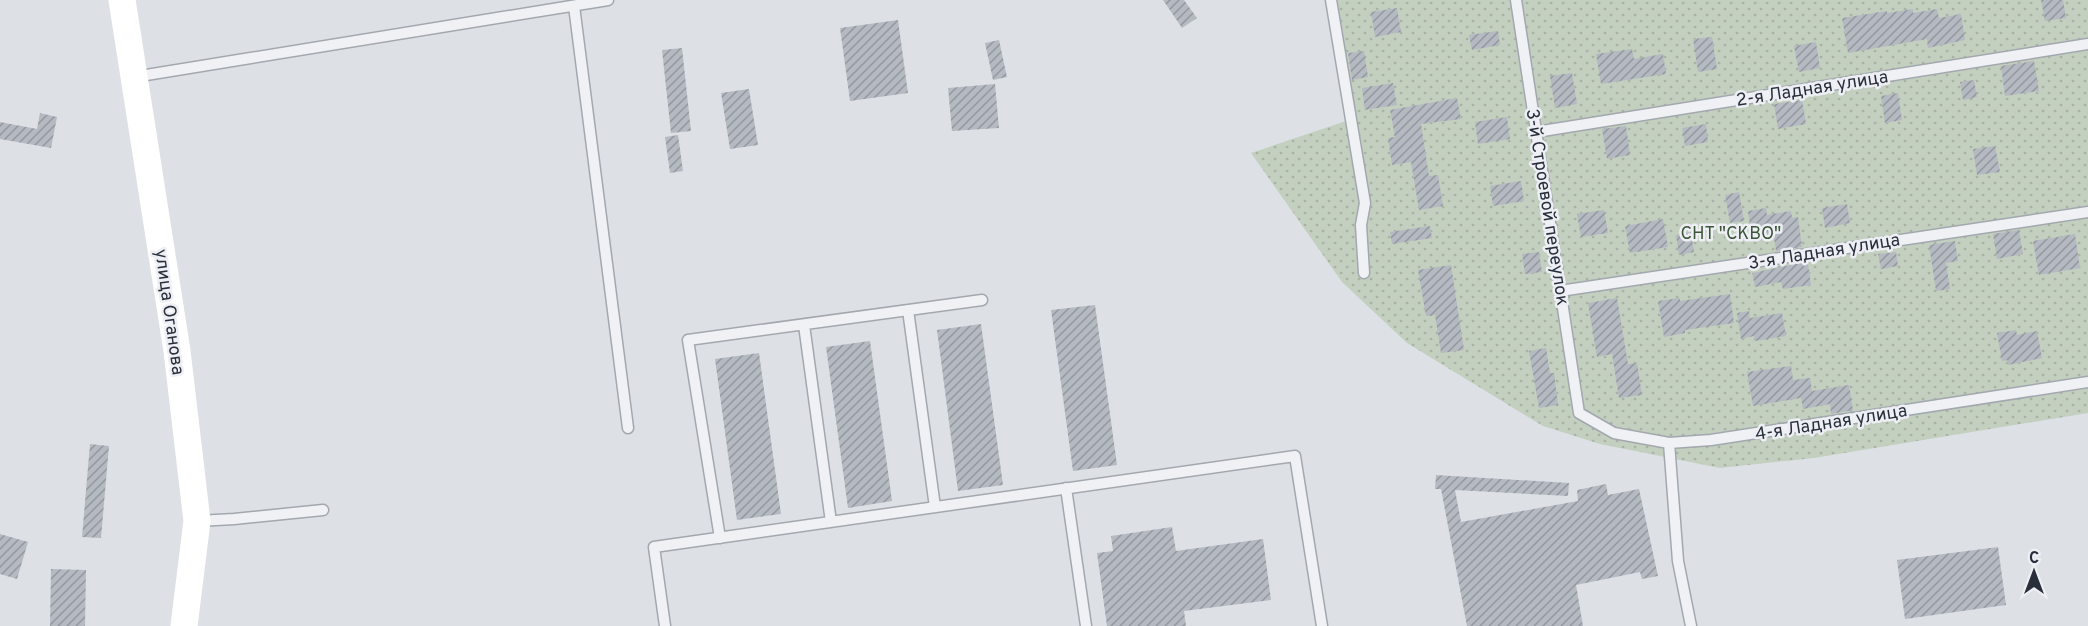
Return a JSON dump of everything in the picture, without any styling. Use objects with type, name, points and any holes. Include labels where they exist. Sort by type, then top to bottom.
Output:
[{"type":"main road","name":"улица Оганова","points":[[122,0],[177,351],[196,521],[184,626]]},
{"type":"lane","points":[[134,77],[608,0]]},
{"type":"lane","points":[[1330,0],[1365,203],[1361,225],[1364,273]]},
{"type":"lane","name":"3-й Строевой переулок","points":[[1516,0],[1579,413]]},
{"type":"lane","points":[[574,6],[628,428]]},
{"type":"lane","name":"2-я Ладная улица","points":[[1536,132],[2088,45]]},
{"type":"lane","name":"3-я Ладная улица","points":[[1560,291],[2088,212]]},
{"type":"lane","points":[[720,538],[688,340],[982,300]]},
{"type":"lane","points":[[908,310],[934,507]]},
{"type":"lane","points":[[804,325],[831,522]]},
{"type":"lane","name":"4-я Ладная улица","points":[[1579,413],[1614,433],[1669,443],[1711,440],[2088,382]]},
{"type":"lane","points":[[1669,443],[1678,561],[1691,626]]},
{"type":"lane","points":[[665,626],[654,547],[1295,456],[1322,626]]},
{"type":"lane","points":[[1066,488],[1086,626]]},
{"type":"lane","points":[[196,521],[323,510]]},
{"type":"green space","name":"СНТ \"СКВО\"","points":[[1327,0],[2088,0],[2088,413],[1814,458],[1720,468],[1600,444],[1543,426],[1407,343],[1342,282],[1251,153],[1346,121]]},
{"type":"building","points":[[1163,0],[1184,0],[1197,18],[1182,28]]},
{"type":"building","points":[[2041,0],[2063,0],[2066,18],[2045,21]]},
{"type":"building","points":[[1397,8],[1401,32],[1375,37],[1371,12]]},
{"type":"building","points":[[1913,9],[1913,13],[1937,9],[1939,18],[1961,14],[1965,40],[1928,48],[1927,39],[1848,53],[1842,18]]},
{"type":"building","points":[[898,20],[908,93],[850,101],[840,28]]},
{"type":"building","points":[[1498,31],[1500,45],[1472,50],[1469,35]]},
{"type":"building","points":[[1712,37],[1717,69],[1698,72],[1693,39]]},
{"type":"building","points":[[999,40],[1007,77],[993,80],[985,43]]},
{"type":"building","points":[[1816,42],[1820,68],[1799,72],[1794,46]]},
{"type":"building","points":[[682,48],[691,131],[671,133],[662,50]]},
{"type":"building","points":[[1632,49],[1634,59],[1663,54],[1666,74],[1601,84],[1596,54]]},
{"type":"building","points":[[1364,51],[1368,77],[1352,80],[1348,53]]},
{"type":"building","points":[[2034,61],[2039,91],[2005,96],[2001,66]]},
{"type":"building","points":[[1572,73],[1577,104],[1555,108],[1550,76]]},
{"type":"building","points":[[1974,80],[1977,97],[1963,100],[1960,82]]},
{"type":"building","points":[[1393,83],[1397,105],[1365,110],[1362,88]]},
{"type":"building","points":[[995,84],[999,128],[952,131],[948,88]]},
{"type":"building","points":[[749,89],[758,145],[730,149],[721,93]]},
{"type":"building","points":[[1898,93],[1902,120],[1885,123],[1881,96]]},
{"type":"building","points":[[1457,98],[1461,119],[1421,124],[1429,176],[1438,175],[1443,206],[1419,210],[1411,162],[1392,165],[1388,138],[1395,137],[1390,110]]},
{"type":"building","points":[[1802,100],[1806,124],[1778,129],[1774,104]]},
{"type":"building","points":[[40,113],[57,117],[51,148],[0,139],[0,122],[37,129]]},
{"type":"building","points":[[1507,117],[1510,139],[1478,144],[1475,122]]},
{"type":"building","points":[[1706,124],[1708,142],[1685,146],[1682,128]]},
{"type":"building","points":[[1626,126],[1630,155],[1607,159],[1602,129]]},
{"type":"building","points":[[678,135],[683,171],[670,173],[665,137]]},
{"type":"building","points":[[1995,146],[2000,172],[1977,175],[1973,149]]},
{"type":"building","points":[[1521,181],[1524,201],[1493,206],[1490,186]]},
{"type":"building","points":[[1739,192],[1744,221],[1730,223],[1725,195]]},
{"type":"building","points":[[1847,204],[1850,223],[1825,228],[1822,208]]},
{"type":"building","points":[[1766,208],[1767,215],[1791,211],[1792,218],[1798,217],[1802,247],[1776,251],[1774,238],[1752,242],[1748,211]]},
{"type":"building","points":[[1604,210],[1608,233],[1581,237],[1577,214]]},
{"type":"building","points":[[1663,219],[1668,247],[1630,253],[1625,226]]},
{"type":"building","points":[[1430,226],[1432,238],[1392,244],[1390,232]]},
{"type":"building","points":[[2019,230],[2023,254],[1997,259],[1993,234]]},
{"type":"building","points":[[1691,232],[1694,252],[1679,255],[1676,235]]},
{"type":"building","points":[[2075,234],[2080,268],[2039,275],[2033,241]]},
{"type":"building","points":[[1955,241],[1958,261],[1946,263],[1950,289],[1936,291],[1929,245]]},
{"type":"building","points":[[1539,252],[1542,272],[1525,274],[1522,254]]},
{"type":"building","points":[[1896,252],[1898,266],[1881,269],[1878,254]]},
{"type":"building","points":[[1805,262],[1808,264],[1811,285],[1783,289],[1781,282],[1755,287],[1752,273]]},
{"type":"building","points":[[1451,265],[1464,350],[1441,353],[1435,315],[1426,316],[1418,270]]},
{"type":"building","points":[[1730,294],[1734,323],[1685,330],[1685,333],[1664,337],[1658,301],[1680,298],[1680,301]]},
{"type":"building","points":[[1617,298],[1628,364],[1637,363],[1642,395],[1619,398],[1612,354],[1597,357],[1588,303]]},
{"type":"building","points":[[1095,305],[1117,465],[1073,471],[1051,310]]},
{"type":"building","points":[[1749,311],[1750,318],[1782,313],[1786,336],[1755,341],[1754,336],[1741,339],[1737,313]]},
{"type":"building","points":[[981,324],[1003,485],[958,491],[937,330]]},
{"type":"building","points":[[2016,330],[2017,335],[2037,331],[2042,358],[2008,365],[2007,360],[2002,361],[1997,333]]},
{"type":"building","points":[[870,341],[892,501],[848,508],[826,347]]},
{"type":"building","points":[[1546,348],[1550,373],[1554,373],[1558,405],[1539,408],[1529,351]]},
{"type":"building","points":[[759,353],[781,514],[737,520],[715,359]]},
{"type":"building","points":[[1791,366],[1793,380],[1810,378],[1812,391],[1849,385],[1853,410],[1831,414],[1830,404],[1803,409],[1801,398],[1753,406],[1747,372]]},
{"type":"building","points":[[90,444],[109,446],[101,538],[82,537]]},
{"type":"building","points":[[1436,475],[1569,483],[1568,496],[1455,490],[1461,522],[1578,501],[1577,490],[1606,484],[1608,495],[1639,489],[1658,576],[1642,579],[1640,572],[1576,585],[1583,626],[1467,626],[1441,489],[1435,489]]},
{"type":"building","points":[[1172,527],[1176,551],[1263,539],[1271,600],[1184,611],[1186,626],[1107,626],[1097,553],[1113,551],[1111,536]]},
{"type":"building","points":[[0,534],[28,542],[17,579],[0,574]]},
{"type":"building","points":[[1998,547],[2006,605],[1905,619],[1897,560]]},
{"type":"building","points":[[51,569],[86,570],[85,626],[50,626]]}]
